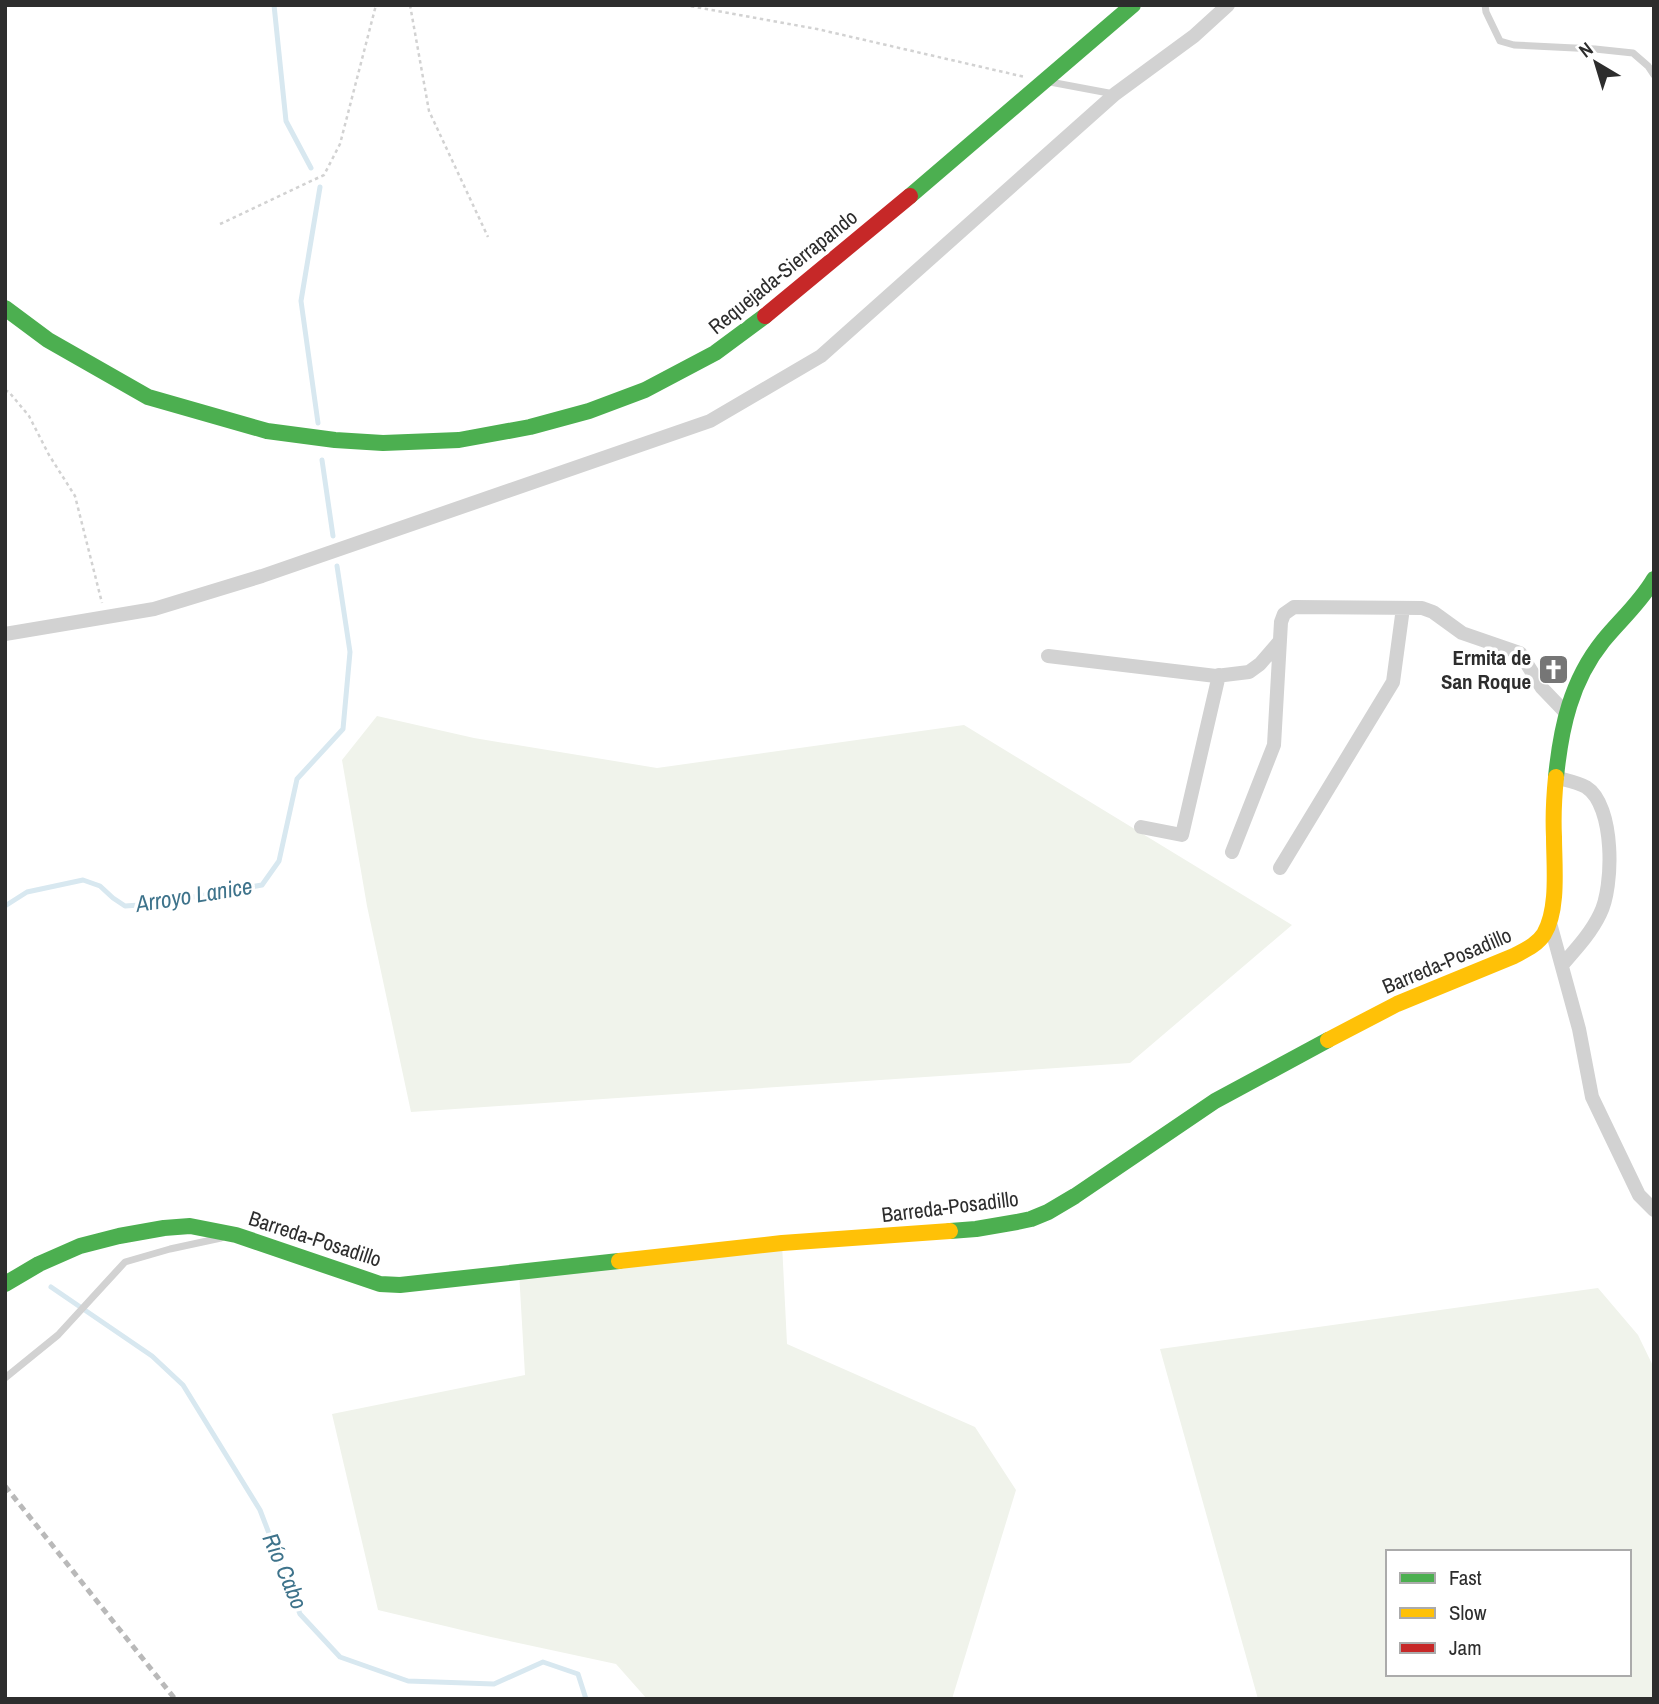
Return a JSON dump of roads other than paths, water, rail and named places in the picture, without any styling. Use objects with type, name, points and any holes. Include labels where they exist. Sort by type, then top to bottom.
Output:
[{"type":"street","name":"Requejada-Sierrapando","points":[[5,308],[48,340],[148,397],[267,430],[335,440],[383,443],[459,440],[530,427],[589,411],[645,390],[715,353],[777,307],[1133,5]]},
{"type":"street","points":[[5,634],[154,609],[262,576],[710,421],[821,356],[1115,94],[1194,36],[1228,5]]},
{"type":"street","points":[[1654,579],[1639,604],[1604,640],[1584,666],[1572,691],[1563,723],[1555,777],[1553,900],[1550,923],[1579,1028],[1592,1097],[1639,1195],[1654,1210]]},
{"type":"street","points":[[1232,852],[1274,745],[1281,622],[1284,614],[1294,607],[1422,608],[1433,612],[1462,633],[1520,653],[1542,688],[1566,713]]},
{"type":"street","points":[[1280,868],[1393,682],[1403,608]]},
{"type":"street","points":[[1048,656],[1219,675],[1249,672],[1260,664],[1279,642]]},
{"type":"street","points":[[1141,827],[1182,835],[1219,675]]},
{"type":"street","points":[[1555,777],[1587,788],[1598,802],[1606,821],[1611,867],[1607,899],[1600,914],[1588,934],[1562,965]]},
{"type":"street","name":"Barreda-Posadillo","points":[[5,1284],[39,1264],[80,1246],[164,1227],[190,1226],[236,1235],[380,1284],[400,1285],[782,1243],[1006,1225],[1052,1209],[1086,1189],[1215,1101],[1248,1082],[1397,1004],[1533,946],[1550,923]]},
{"type":"lane","points":[[1485,5],[1500,41],[1514,45],[1633,53],[1654,75]]},
{"type":"lane","points":[[1045,81],[1115,94]]},
{"type":"lane","points":[[5,1378],[58,1335],[125,1262],[236,1235]]},
{"type":"waterway","name":"Arroyo Lanice","points":[[274,5],[286,121],[311,168]]},
{"type":"waterway","name":"Arroyo Lanice","points":[[318,423],[301,301],[320,187]]},
{"type":"waterway","name":"Arroyo Lanice","points":[[322,460],[333,536]]},
{"type":"waterway","name":"Arroyo Lanice","points":[[5,906],[27,892],[83,880],[100,886],[125,906],[154,904],[262,885],[279,861],[297,779],[343,729],[350,652],[337,566]]},
{"type":"waterway","name":"Río Cabo","points":[[51,1287],[152,1356],[183,1385],[260,1510],[300,1614],[340,1657],[408,1681],[494,1684],[543,1662],[578,1674],[586,1699]]},
{"type":"railway","points":[[5,1486],[175,1699]]},
{"type":"place","name":"Ermita de San Roque","points":[[1554,670]]}]
